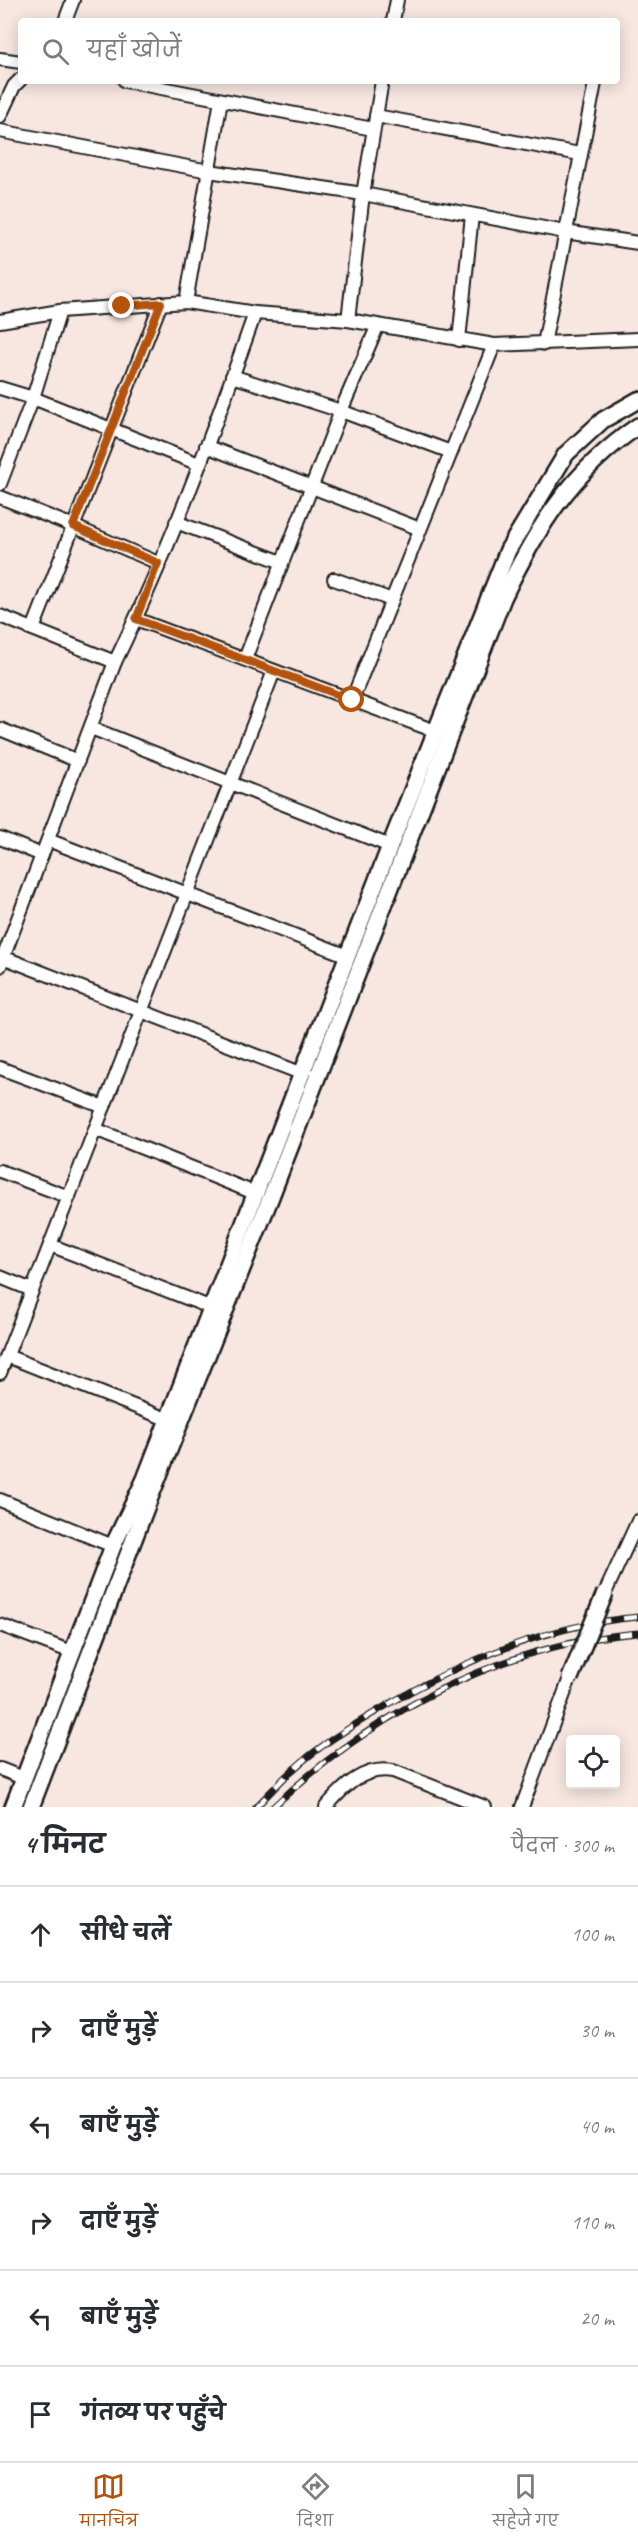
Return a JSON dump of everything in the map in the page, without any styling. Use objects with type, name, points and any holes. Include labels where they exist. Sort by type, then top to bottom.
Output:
[{"type":"street","points":[[66,18],[73,0]]},
{"type":"street","points":[[394,18],[397,0]]},
{"type":"street","points":[[0,59],[18,62]]},
{"type":"street","points":[[0,116],[18,82]]},
{"type":"street","points":[[140,84],[374,129]]},
{"type":"street","points":[[348,320],[363,194],[381,84]]},
{"type":"street","points":[[544,344],[594,84]]},
{"type":"street","points":[[186,302],[221,100]]},
{"type":"street","points":[[376,116],[580,154]]},
{"type":"street","points":[[0,131],[209,171],[363,194],[565,232],[638,243]]},
{"type":"street","points":[[459,340],[472,214]]},
{"type":"street","points":[[0,321],[60,311],[186,302],[255,313],[348,320],[377,327],[494,345],[638,339]]},
{"type":"street","points":[[33,629],[161,303]]},
{"type":"street","points":[[0,484],[33,398],[60,311]]},
{"type":"street","points":[[255,313],[199,464],[136,619],[115,662],[1,960],[303,1074]]},
{"type":"street","points":[[245,659],[341,411],[377,327]]},
{"type":"street","points":[[352,700],[494,345]]},
{"type":"street","points":[[232,376],[341,411],[451,452]]},
{"type":"street","points":[[0,388],[33,398],[199,464]]},
{"type":"street","points":[[13,1807],[113,1546],[145,1479],[169,1420],[390,846],[508,550],[566,454],[603,420],[638,400]]},
{"type":"street","points":[[31,1807],[142,1516],[270,1199],[503,598],[527,547],[558,500],[604,453],[638,426]]},
{"type":"street","points":[[206,446],[420,529]]},
{"type":"street","points":[[0,497],[158,563]]},
{"type":"street","points":[[176,522],[282,562]]},
{"type":"street","points":[[334,579],[392,600]]},
{"type":"street","points":[[0,616],[115,662]]},
{"type":"street","points":[[136,619],[435,731]]},
{"type":"street","points":[[0,1373],[274,671]]},
{"type":"street","points":[[90,728],[390,846]]},
{"type":"street","points":[[0,729],[78,761]]},
{"type":"street","points":[[0,838],[42,855]]},
{"type":"street","points":[[48,840],[348,956]]},
{"type":"street","points":[[0,1068],[104,1107]]},
{"type":"street","points":[[95,1129],[257,1194]]},
{"type":"street","points":[[0,1171],[69,1197]]},
{"type":"street","points":[[50,1245],[212,1308]]},
{"type":"street","points":[[0,1276],[32,1290]]},
{"type":"street","points":[[7,1356],[169,1420]]},
{"type":"street","points":[[0,1500],[113,1546]]},
{"type":"street","points":[[522,1807],[570,1678],[638,1521]]},
{"type":"street","points":[[0,1625],[72,1652]]},
{"type":"street","points":[[0,1769],[23,1778]]},
{"type":"street","points":[[326,1807],[353,1781],[371,1770],[381,1769],[393,1771],[485,1807]]},
{"type":"railway","points":[[256,1807],[304,1760],[324,1745],[377,1711],[438,1677],[503,1649],[569,1628],[638,1617]]},
{"type":"railway","points":[[273,1807],[311,1773],[353,1742],[396,1714],[441,1689],[488,1668],[537,1652],[587,1640],[638,1633]]},
{"type":"route","points":[[122,306],[161,303],[73,526],[158,563],[136,619],[352,700]]}]
